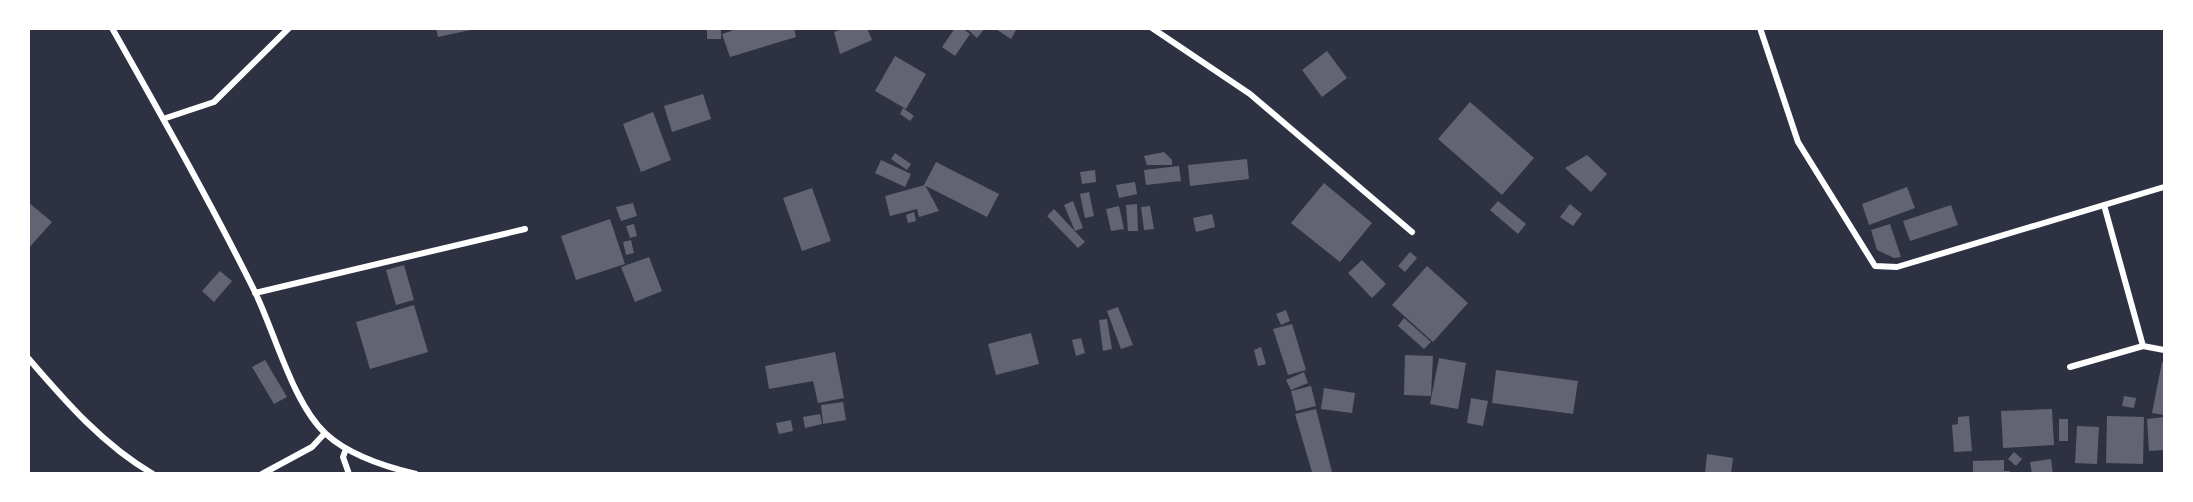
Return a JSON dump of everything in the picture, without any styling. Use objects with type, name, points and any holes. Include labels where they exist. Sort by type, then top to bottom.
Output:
[{"type":"street","points":[[112,28],[163,118],[255,293],[305,410],[325,433],[346,449],[416,474]]},
{"type":"street","points":[[163,118],[214,102],[289,28]]},
{"type":"street","points":[[1152,28],[1250,94],[1412,232]]},
{"type":"street","points":[[1760,28],[1798,142],[1875,266],[1897,267],[2164,187]]},
{"type":"street","points":[[2104,205],[2143,346]]},
{"type":"street","points":[[255,293],[525,229]]},
{"type":"street","points":[[2070,367],[2143,346],[2164,350]]},
{"type":"street","points":[[28,358],[104,439],[131,461],[153,474]]},
{"type":"street","points":[[262,474],[312,447],[325,433]]},
{"type":"street","points":[[346,449],[343,457],[349,474]]},
{"type":"building","points":[[436,28],[475,28],[475,29],[438,37]]},
{"type":"building","points":[[707,28],[721,28],[721,39],[707,39]]},
{"type":"building","points":[[740,28],[794,28],[796,37],[730,57],[722,34]]},
{"type":"building","points":[[845,28],[867,28],[872,40],[840,54],[834,32]]},
{"type":"building","points":[[955,28],[962,28],[970,34],[955,56],[942,47]]},
{"type":"building","points":[[966,28],[985,28],[977,38]]},
{"type":"building","points":[[994,28],[1017,28],[1011,39]]},
{"type":"building","points":[[1327,51],[1347,78],[1322,97],[1302,70]]},
{"type":"building","points":[[895,56],[926,74],[906,109],[875,91]]},
{"type":"building","points":[[703,94],[711,119],[672,132],[664,106]]},
{"type":"building","points":[[1470,102],[1534,158],[1502,195],[1438,139]]},
{"type":"building","points":[[903,108],[914,116],[910,121],[900,114]]},
{"type":"building","points":[[653,112],[671,160],[641,172],[623,124]]},
{"type":"building","points":[[1164,152],[1172,160],[1172,165],[1147,165],[1144,156]]},
{"type":"building","points":[[895,153],[911,164],[907,170],[891,159]]},
{"type":"building","points":[[1587,155],[1607,174],[1591,192],[1565,168]]},
{"type":"building","points":[[1247,159],[1249,179],[1190,186],[1188,165]]},
{"type":"building","points":[[881,160],[911,174],[905,187],[875,173]]},
{"type":"building","points":[[936,162],[999,194],[987,217],[924,185]]},
{"type":"building","points":[[1179,166],[1181,181],[1146,185],[1144,170]]},
{"type":"building","points":[[1095,170],[1096,182],[1082,184],[1080,172]]},
{"type":"building","points":[[1135,182],[1137,194],[1119,198],[1116,185]]},
{"type":"building","points":[[1324,183],[1372,223],[1340,262],[1291,223]]},
{"type":"building","points":[[925,185],[939,211],[919,217],[917,209],[890,216],[885,196]]},
{"type":"building","points":[[1907,187],[1915,208],[1869,225],[1862,204]]},
{"type":"building","points":[[812,188],[831,241],[802,251],[783,198]]},
{"type":"building","points":[[1089,192],[1094,216],[1085,218],[1080,194]]},
{"type":"building","points":[[1073,201],[1083,228],[1075,231],[1064,205]]},
{"type":"building","points":[[1498,201],[1526,224],[1518,234],[1490,210]]},
{"type":"building","points":[[28,202],[52,222],[28,249]]},
{"type":"building","points":[[633,203],[637,216],[621,221],[616,207]]},
{"type":"building","points":[[1137,204],[1138,231],[1128,231],[1126,205]]},
{"type":"building","points":[[1570,204],[1582,214],[1573,226],[1560,217]]},
{"type":"building","points":[[1951,205],[1958,225],[1910,241],[1903,221]]},
{"type":"building","points":[[1119,206],[1124,229],[1111,231],[1106,209]]},
{"type":"building","points":[[1150,206],[1154,229],[1144,230],[1141,207]]},
{"type":"building","points":[[1054,209],[1085,242],[1078,248],[1047,216]]},
{"type":"building","points":[[914,212],[916,221],[908,223],[906,215]]},
{"type":"building","points":[[1212,214],[1215,227],[1196,232],[1193,218]]},
{"type":"building","points":[[610,219],[625,264],[576,280],[561,236]]},
{"type":"building","points":[[634,224],[637,236],[630,238],[626,226]]},
{"type":"building","points":[[1890,224],[1901,257],[1894,258],[1877,250],[1871,230]]},
{"type":"building","points":[[631,240],[634,253],[626,255],[623,242]]},
{"type":"building","points":[[1410,252],[1417,258],[1405,272],[1398,266]]},
{"type":"building","points":[[649,257],[662,291],[635,302],[621,267]]},
{"type":"building","points":[[1362,260],[1386,284],[1372,298],[1348,273]]},
{"type":"building","points":[[404,265],[414,300],[396,305],[386,270]]},
{"type":"building","points":[[1427,266],[1468,303],[1433,342],[1392,305]]},
{"type":"building","points":[[220,271],[232,281],[214,302],[202,291]]},
{"type":"building","points":[[414,305],[428,352],[370,369],[356,322]]},
{"type":"building","points":[[1118,307],[1133,345],[1121,349],[1107,311]]},
{"type":"building","points":[[1286,310],[1290,321],[1281,325],[1276,314]]},
{"type":"building","points":[[1404,318],[1431,342],[1424,349],[1398,326]]},
{"type":"building","points":[[1107,319],[1112,349],[1103,351],[1099,320]]},
{"type":"building","points":[[1292,324],[1306,370],[1288,375],[1273,329]]},
{"type":"building","points":[[1031,333],[1039,364],[996,375],[988,344]]},
{"type":"building","points":[[1081,338],[1085,353],[1076,356],[1072,340]]},
{"type":"building","points":[[1261,347],[1266,364],[1258,366],[1254,350]]},
{"type":"building","points":[[835,352],[844,398],[818,403],[813,381],[769,389],[765,366]]},
{"type":"building","points":[[1405,355],[1433,356],[1431,396],[1404,395]]},
{"type":"building","points":[[1439,358],[1466,363],[1458,409],[1430,404]]},
{"type":"building","points":[[265,360],[287,397],[274,404],[252,367]]},
{"type":"building","points":[[2162,362],[2164,362],[2164,415],[2152,413]]},
{"type":"building","points":[[1496,370],[1578,381],[1573,414],[1492,403]]},
{"type":"building","points":[[1304,372],[1308,383],[1291,390],[1286,380]]},
{"type":"building","points":[[1311,386],[1316,406],[1296,411],[1291,391]]},
{"type":"building","points":[[1324,388],[1355,393],[1352,413],[1321,409]]},
{"type":"building","points":[[2124,396],[2136,398],[2134,408],[2122,406]]},
{"type":"building","points":[[1471,398],[1488,401],[1483,426],[1467,423]]},
{"type":"building","points":[[843,402],[846,420],[823,424],[821,405]]},
{"type":"building","points":[[1316,409],[1332,472],[1328,474],[1312,472],[1295,414]]},
{"type":"building","points":[[2052,409],[2054,445],[2003,448],[2001,411]]},
{"type":"building","points":[[820,414],[822,424],[805,428],[803,417]]},
{"type":"building","points":[[1969,416],[1972,451],[1954,452],[1952,425],[1958,424],[1958,417]]},
{"type":"building","points":[[2107,416],[2144,417],[2143,464],[2106,463]]},
{"type":"building","points":[[2164,417],[2164,450],[2149,451],[2147,419]]},
{"type":"building","points":[[2059,419],[2068,419],[2068,441],[2059,441]]},
{"type":"building","points":[[791,420],[793,431],[779,434],[776,423]]},
{"type":"building","points":[[2077,426],[2099,427],[2097,464],[2075,463]]},
{"type":"building","points":[[2014,452],[2022,459],[2016,466],[2008,459]]},
{"type":"building","points":[[1707,454],[1733,458],[1731,474],[1705,474]]},
{"type":"building","points":[[2051,459],[2053,474],[2032,474],[2030,462]]},
{"type":"building","points":[[2004,460],[2004,471],[2010,471],[2010,474],[1973,474],[1973,461]]}]
